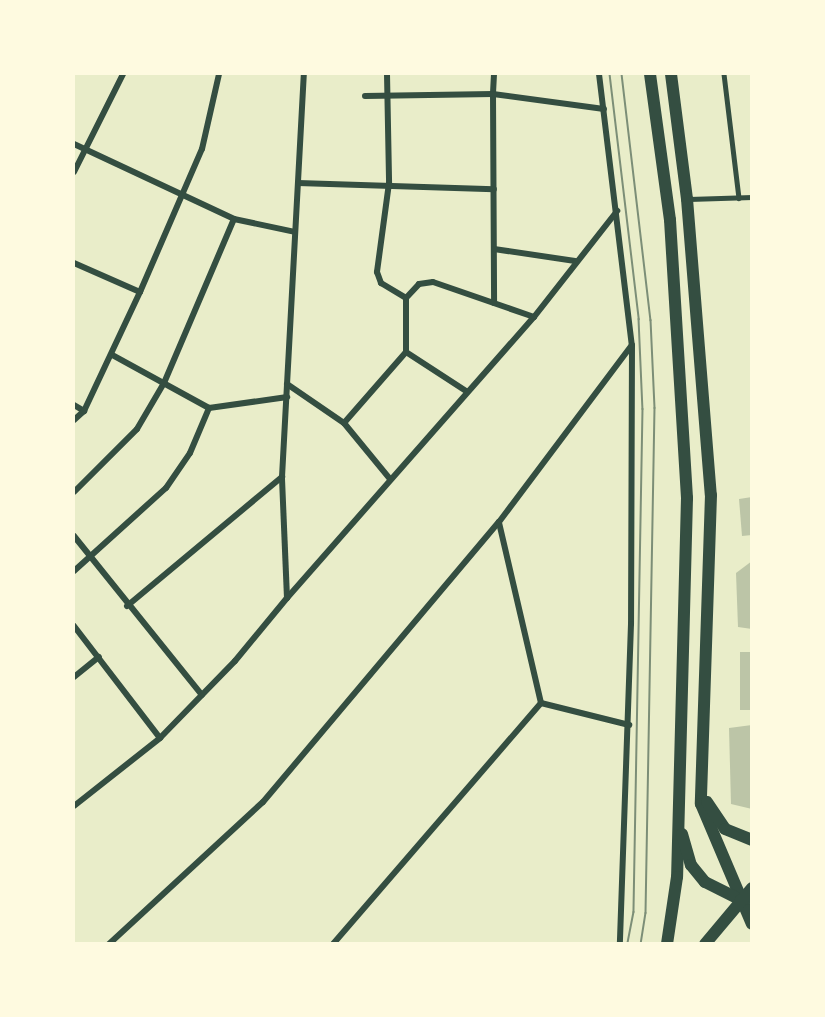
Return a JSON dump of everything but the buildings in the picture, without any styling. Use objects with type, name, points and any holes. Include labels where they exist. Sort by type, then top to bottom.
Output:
[{"type":"main road","points":[[650,74],[670,220],[687,498],[677,877],[668,944]]},
{"type":"main road","points":[[671,74],[687,199],[711,495],[701,804],[746,898],[752,924]]},
{"type":"main road","points":[[700,784],[712,812],[725,829],[752,840]]},
{"type":"main road","points":[[678,809],[692,865],[705,882],[746,898]]},
{"type":"main road","points":[[705,944],[746,898],[752,888]]},
{"type":"street","points":[[74,172],[123,74]]},
{"type":"street","points":[[74,420],[84,411],[112,354],[202,149],[219,74]]},
{"type":"street","points":[[288,597],[282,477],[304,74]]},
{"type":"street","points":[[387,74],[385,96],[390,183],[377,272],[387,288],[406,298]]},
{"type":"street","points":[[494,74],[494,303]]},
{"type":"street","points":[[599,74],[632,345],[629,725],[620,944]]},
{"type":"street","points":[[365,96],[493,94],[604,109]]},
{"type":"street","points":[[74,144],[180,196],[234,219],[295,232]]},
{"type":"street","points":[[298,183],[390,183],[494,189]]},
{"type":"street","points":[[74,806],[160,738],[202,695],[466,391],[534,317],[575,261],[617,211]]},
{"type":"street","points":[[74,492],[137,429],[164,383],[234,219]]},
{"type":"street","points":[[494,249],[575,261]]},
{"type":"street","points":[[74,262],[140,292]]},
{"type":"street","points":[[344,423],[406,352],[406,298],[419,284],[433,282],[534,317]]},
{"type":"street","points":[[109,944],[249,818],[499,522],[632,345]]},
{"type":"street","points":[[406,352],[466,391]]},
{"type":"street","points":[[112,354],[210,408],[287,397]]},
{"type":"street","points":[[287,384],[344,423],[390,479]]},
{"type":"street","points":[[74,405],[84,411]]},
{"type":"street","points":[[74,571],[166,488],[190,453],[210,408]]},
{"type":"street","points":[[127,606],[282,477]]},
{"type":"street","points":[[499,522],[541,703]]},
{"type":"street","points":[[74,536],[91,555],[127,606],[202,695]]},
{"type":"street","points":[[74,627],[160,738]]},
{"type":"street","points":[[74,677],[99,657]]},
{"type":"street","points":[[541,703],[629,725]]},
{"type":"street","points":[[333,944],[541,703]]},
{"type":"lane","points":[[723,74],[739,198]]},
{"type":"lane","points":[[687,199],[752,197]]},
{"type":"tram line","points":[[610,74],[639,319],[643,409],[634,912],[628,944]]},
{"type":"tram line","points":[[622,74],[651,320],[655,408],[646,913],[641,944]]}]
